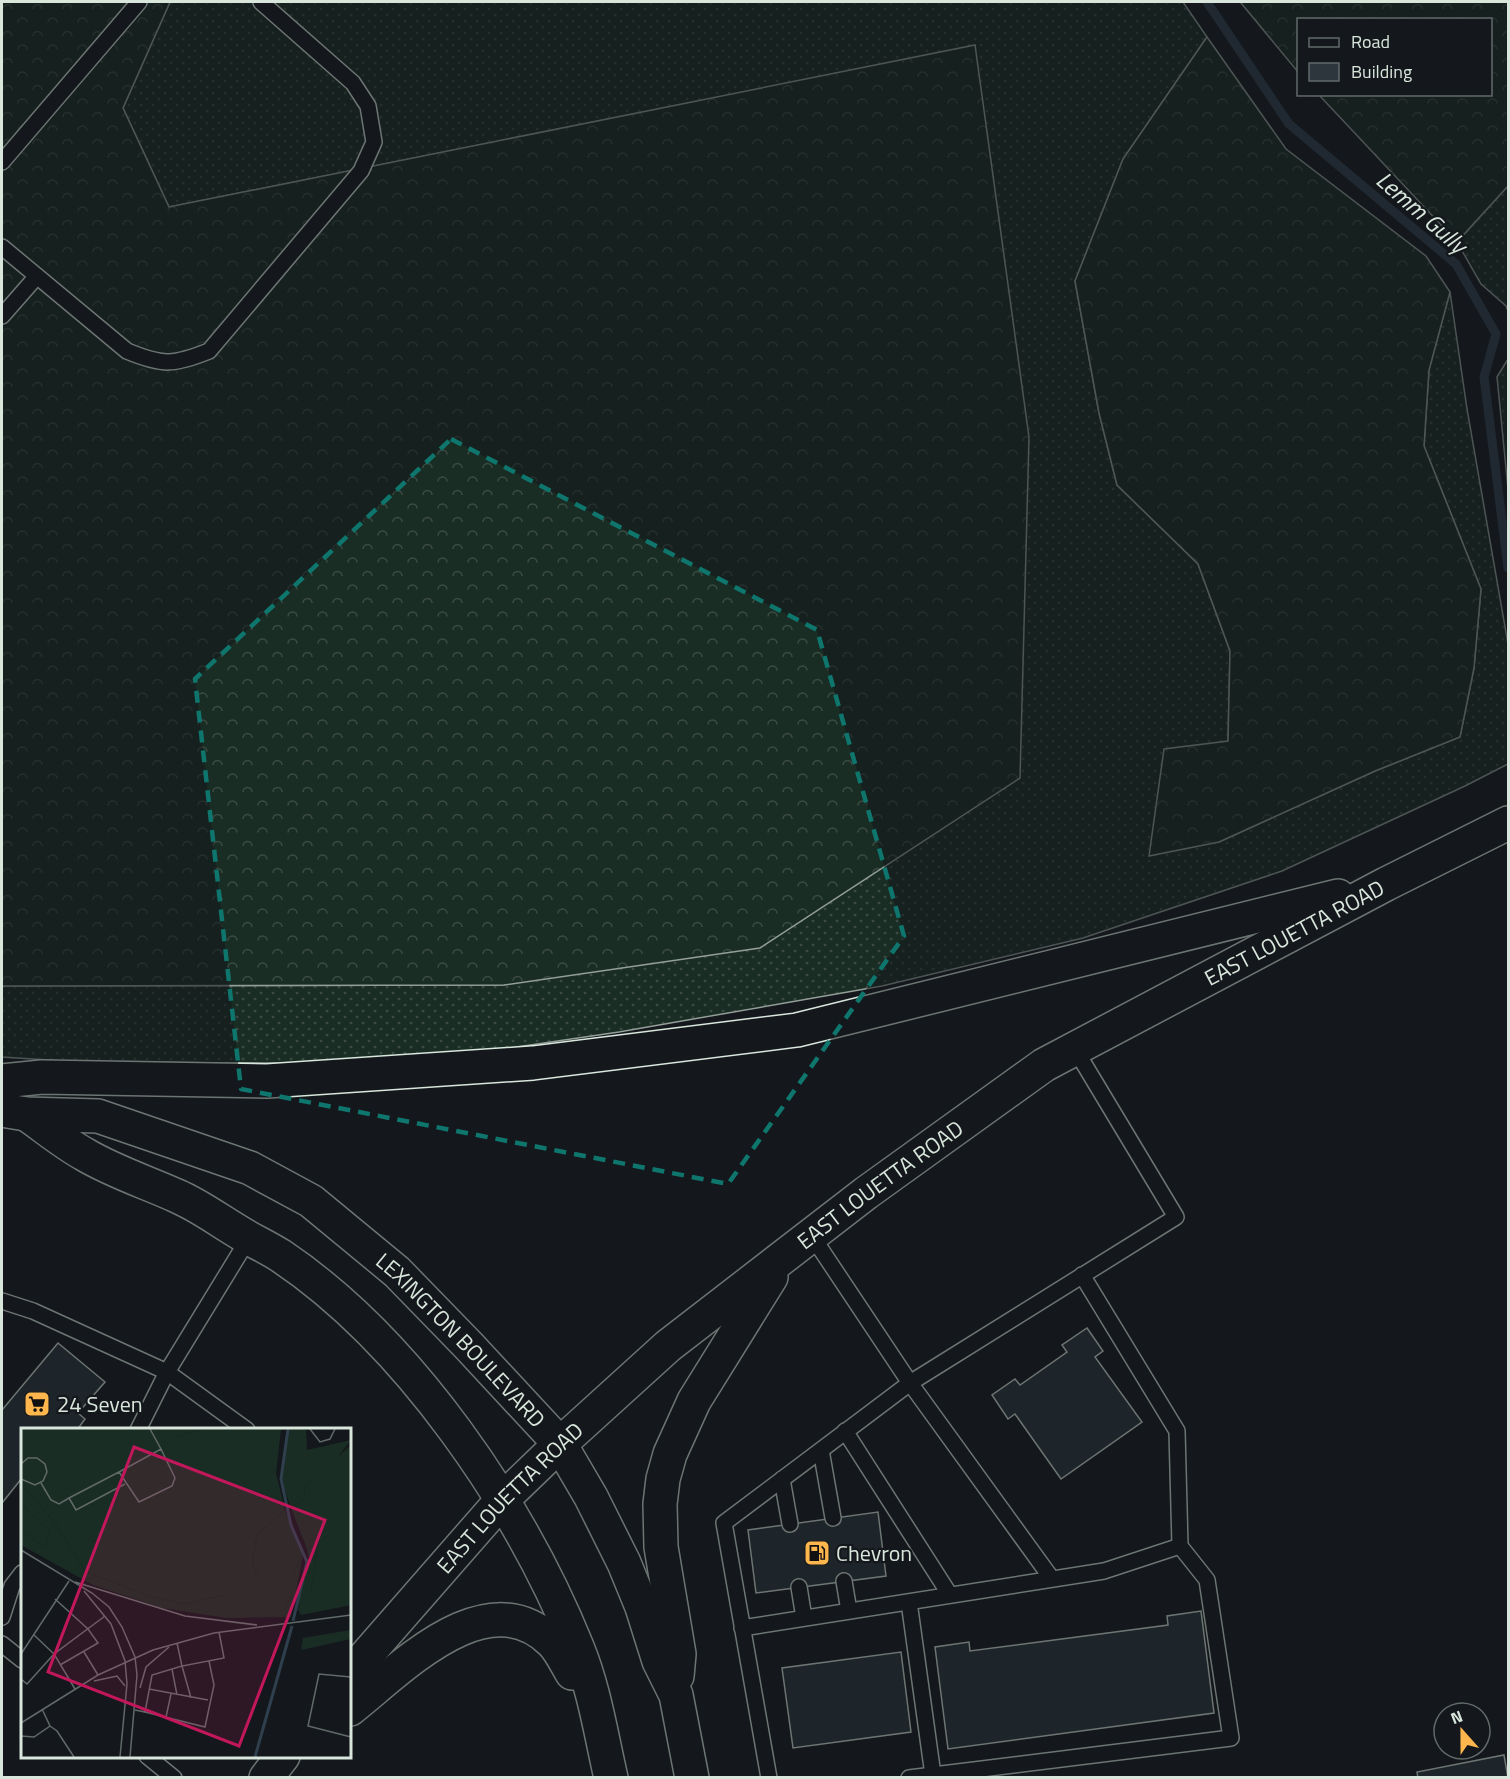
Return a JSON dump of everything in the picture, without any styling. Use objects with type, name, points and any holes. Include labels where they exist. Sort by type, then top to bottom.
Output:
[{"type":"main road","name":"EAST LOUETTA ROAD","points":[[352,1666],[502,1500],[560,1444],[668,1347],[866,1193],[1044,1065],[1386,884],[1509,823]]},
{"type":"main road","points":[[2,1081],[42,1077],[267,1081],[533,1063],[797,1030],[1386,884]]},
{"type":"main road","name":"LEXINGTON BOULEVARD","points":[[14,1112],[84,1155],[180,1197],[279,1255],[311,1277],[369,1330],[414,1379],[462,1440],[502,1500],[530,1550],[578,1648],[597,1714],[610,1778]]},
{"type":"main road","name":"LEXINGTON BOULEVARD","points":[[14,1112],[98,1116],[250,1168],[311,1201],[397,1272],[560,1444],[591,1497],[624,1563],[642,1606],[659,1661],[676,1695],[692,1778]]},
{"type":"main road","points":[[676,1695],[679,1654],[661,1547],[660,1504],[663,1479],[670,1454],[694,1401],[783,1258]]},
{"type":"main road","points":[[351,1708],[443,1637],[467,1625],[489,1619],[507,1619],[541,1632],[554,1644],[597,1714]]},
{"type":"lane","points":[[2,162],[139,2]]},
{"type":"lane","points":[[2,247],[127,351],[150,360],[180,362],[209,351],[361,171],[374,142],[368,106],[353,82],[261,2]]},
{"type":"lane","points":[[2,316],[37,276]]},
{"type":"lane","points":[[769,1778],[724,1522],[910,1383],[1176,1217],[1075,1049]]},
{"type":"lane","points":[[812,1236],[910,1383],[1052,1579]]},
{"type":"lane","points":[[139,1428],[166,1372],[249,1238]]},
{"type":"lane","points":[[909,1778],[1231,1738],[1207,1580],[1180,1546],[1177,1431],[1082,1275]]},
{"type":"lane","points":[[2,1301],[33,1311],[166,1372],[244,1428]]},
{"type":"lane","points":[[845,1431],[950,1595]]},
{"type":"lane","points":[[821,1450],[833,1518]]},
{"type":"lane","points":[[782,1479],[790,1524]]},
{"type":"lane","points":[[742,1628],[1104,1571],[1180,1546]]},
{"type":"lane","points":[[2,1617],[12,1586],[21,1574]]},
{"type":"lane","points":[[844,1581],[849,1611]]},
{"type":"lane","points":[[799,1587],[804,1618]]},
{"type":"lane","points":[[909,1602],[933,1775]]},
{"type":"lane","points":[[2,1644],[21,1659]]},
{"type":"lane","points":[[149,1758],[174,1778]]},
{"type":"highlighted area","points":[[451,439],[817,630],[904,936],[728,1184],[241,1089],[195,679]]},
{"type":"green space","points":[[2,2],[170,2],[123,108],[169,207],[975,45],[1029,437],[1020,778],[760,948],[504,985],[2,986]]},
{"type":"green space","points":[[170,2],[1183,2],[1207,37],[1123,159],[1075,281],[1099,413],[1117,485],[1198,564],[1230,651],[1228,741],[1219,842],[1375,771],[1460,737],[1474,668],[1481,589],[1424,446],[1429,370],[1450,292],[1467,409],[1508,644],[1508,764],[1282,871],[1083,938],[882,986],[619,1032],[399,1064],[79,1062],[2,1057],[2,986],[504,985],[975,46],[169,207],[123,108]]},
{"type":"green space","points":[[1508,2],[1508,186],[1457,242],[1320,96],[1492,96],[1492,18],[1297,18],[1297,71],[1241,3]]},
{"type":"green space","points":[[1207,37],[1286,149],[1426,256],[1450,292],[1429,370],[1424,446],[1481,589],[1474,668],[1460,737],[1375,771],[1219,842],[1149,856],[1164,749],[1228,741],[1230,651],[1198,564],[1117,485],[1099,413],[1075,281],[1123,159]]},
{"type":"green space","points":[[1508,186],[1508,311],[1506,306],[1481,284],[1457,242]]},
{"type":"green space","points":[[1508,359],[1508,489],[1497,377]]},
{"type":"building","points":[[1087,1328],[1103,1351],[1095,1357],[1142,1422],[1061,1479],[1015,1414],[1008,1419],[992,1395],[1015,1379],[1020,1385],[1067,1352],[1062,1345]]},
{"type":"building","points":[[58,1343],[105,1382],[78,1413],[85,1419],[78,1428],[21,1428],[21,1479],[2,1503],[2,1410]]},
{"type":"building","name":"Chevron","points":[[878,1512],[886,1576],[756,1593],[748,1530]]},
{"type":"building","points":[[1201,1611],[1214,1713],[948,1749],[935,1647],[969,1642],[970,1651],[1168,1625],[1167,1616]]},
{"type":"building","points":[[901,1652],[911,1732],[793,1748],[782,1668]]},
{"type":"building","points":[[1504,1755],[1508,1778],[1418,1778],[1417,1772],[1473,1761],[1492,1761],[1492,1757]]},
{"type":"waterway","name":"Lemm Gully","points":[[1207,2],[1289,124],[1456,264],[1496,334],[1484,377],[1508,568]]},
{"type":"place","name":"24 Seven","points":[[37,1404]]},
{"type":"place","name":"Chevron","points":[[817,1553]]}]
